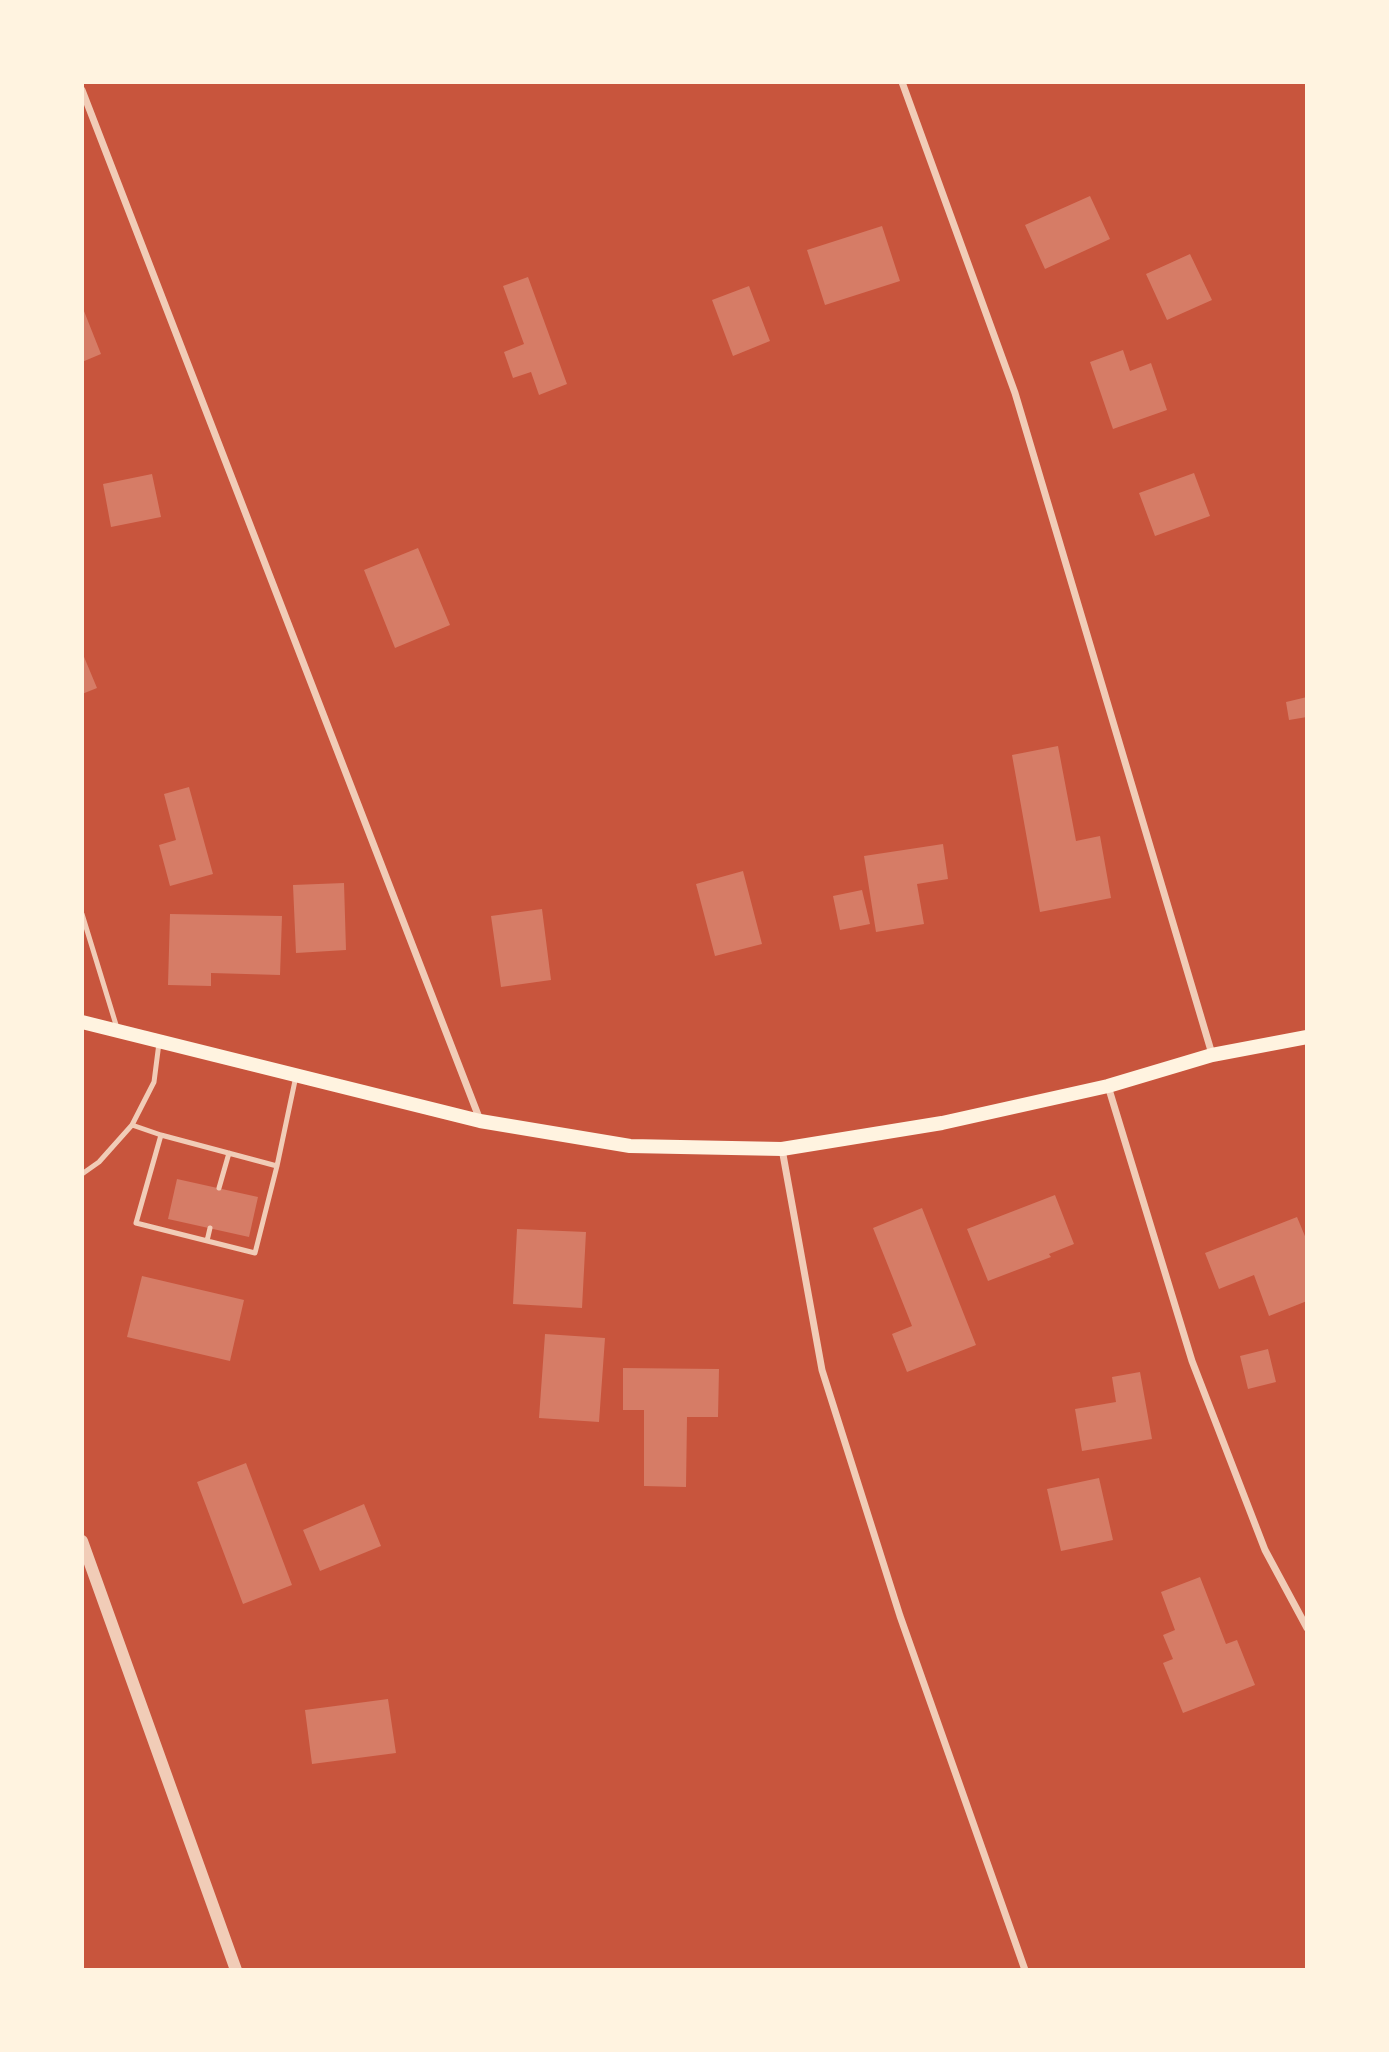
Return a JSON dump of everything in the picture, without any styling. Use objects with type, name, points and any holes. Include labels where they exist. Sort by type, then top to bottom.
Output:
[{"type":"main road","points":[[82,1022],[480,1121],[630,1146],[782,1149],[942,1123],[1108,1086],[1212,1055],[1307,1037]]},
{"type":"street","points":[[902,82],[1015,393],[1212,1055]]},
{"type":"street","points":[[82,90],[480,1121]]},
{"type":"street","points":[[1108,1086],[1192,1361],[1265,1550],[1307,1628]]},
{"type":"street","points":[[782,1149],[822,1370],[901,1616],[1025,1970]]},
{"type":"street","points":[[82,1541],[236,1970]]},
{"type":"lane","points":[[82,914],[118,1031]]},
{"type":"lane","points":[[82,1174],[99,1162],[132,1125],[154,1083],[159,1041]]},
{"type":"lane","points":[[161,1135],[136,1223],[255,1253],[296,1074]]},
{"type":"lane","points":[[132,1125],[277,1166]]},
{"type":"lane","points":[[219,1188],[229,1153]]},
{"type":"lane","points":[[208,1241],[210,1228]]},
{"type":"building","points":[[1090,196],[1110,239],[1045,269],[1025,225]]},
{"type":"building","points":[[882,226],[900,281],[825,305],[807,250]]},
{"type":"building","points":[[1190,254],[1212,300],[1167,320],[1146,274]]},
{"type":"building","points":[[528,277],[567,384],[539,395],[531,372],[513,378],[504,352],[524,344],[503,286]]},
{"type":"building","points":[[749,286],[770,341],[733,356],[712,300]]},
{"type":"building","points":[[82,306],[101,354],[82,362]]},
{"type":"building","points":[[1123,350],[1130,371],[1151,363],[1167,410],[1113,429],[1090,362]]},
{"type":"building","points":[[1194,473],[1210,516],[1155,536],[1139,493]]},
{"type":"building","points":[[152,474],[161,517],[111,527],[103,484]]},
{"type":"building","points":[[418,548],[450,625],[395,648],[364,570]]},
{"type":"building","points":[[82,652],[97,688],[82,694]]},
{"type":"building","points":[[1307,697],[1307,717],[1289,720],[1286,702]]},
{"type":"building","points":[[1058,746],[1076,841],[1100,836],[1111,898],[1040,912],[1012,755]]},
{"type":"building","points":[[189,787],[213,874],[170,886],[159,845],[176,840],[164,794]]},
{"type":"building","points":[[943,844],[948,879],[917,884],[924,924],[876,932],[864,856]]},
{"type":"building","points":[[743,871],[762,944],[715,956],[696,884]]},
{"type":"building","points":[[344,883],[346,950],[296,953],[293,885]]},
{"type":"building","points":[[862,890],[870,924],[840,930],[833,896]]},
{"type":"building","points":[[542,909],[551,980],[501,987],[491,916]]},
{"type":"building","points":[[170,914],[282,916],[280,975],[211,973],[211,986],[168,985]]},
{"type":"building","points":[[177,1179],[258,1197],[249,1237],[168,1219]]},
{"type":"building","points":[[1055,1195],[1074,1244],[1049,1254],[1051,1257],[988,1281],[967,1229]]},
{"type":"building","points":[[922,1208],[976,1345],[907,1372],[892,1334],[912,1326],[873,1228]]},
{"type":"building","points":[[1297,1217],[1307,1241],[1307,1301],[1269,1316],[1254,1275],[1219,1289],[1205,1253]]},
{"type":"building","points":[[517,1229],[586,1232],[582,1308],[513,1304]]},
{"type":"building","points":[[142,1276],[244,1300],[230,1361],[127,1337]]},
{"type":"building","points":[[545,1334],[605,1338],[599,1422],[539,1418]]},
{"type":"building","points":[[1268,1349],[1276,1382],[1248,1389],[1240,1356]]},
{"type":"building","points":[[623,1368],[719,1369],[718,1417],[687,1417],[686,1487],[644,1486],[644,1410],[623,1410]]},
{"type":"building","points":[[1140,1372],[1152,1439],[1082,1451],[1075,1409],[1116,1402],[1112,1377]]},
{"type":"building","points":[[246,1463],[292,1585],[243,1604],[197,1482]]},
{"type":"building","points":[[1099,1478],[1113,1540],[1061,1551],[1047,1489]]},
{"type":"building","points":[[364,1504],[381,1546],[320,1571],[303,1530]]},
{"type":"building","points":[[1200,1577],[1226,1644],[1237,1640],[1255,1685],[1183,1713],[1163,1663],[1173,1659],[1163,1635],[1175,1630],[1161,1592]]},
{"type":"building","points":[[388,1699],[396,1753],[312,1764],[305,1710]]}]
